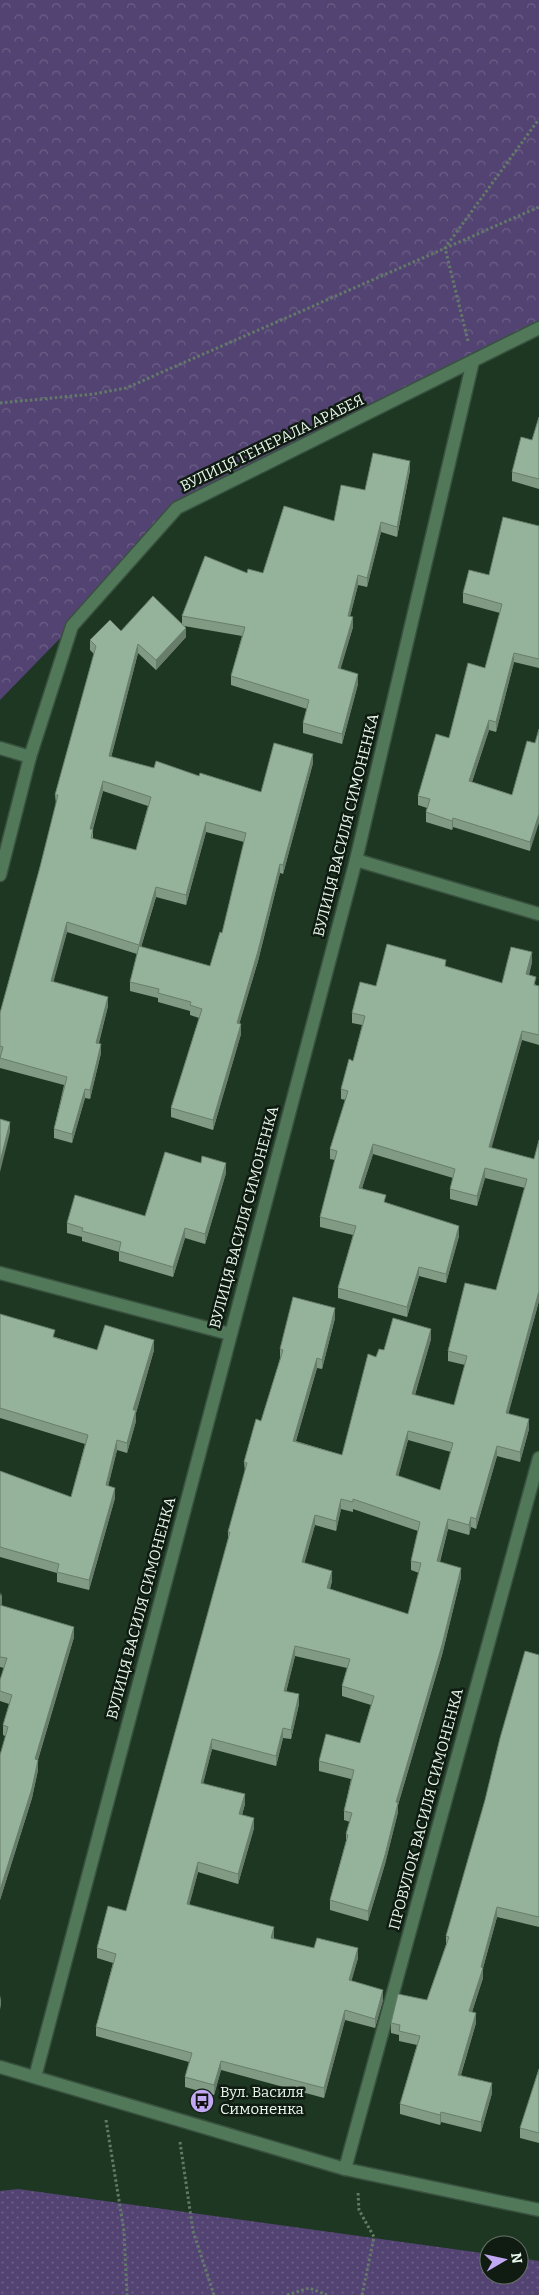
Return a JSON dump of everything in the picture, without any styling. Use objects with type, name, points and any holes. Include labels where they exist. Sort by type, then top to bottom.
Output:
[{"type":"street","name":"ВУЛИЦЯ ГЕНЕРАЛА АРАБЕЯ","points":[[0,875],[30,757],[72,626],[177,508],[539,328]]},
{"type":"street","name":"ВУЛИЦЯ ВАСИЛЯ СИМОНЕНКА","points":[[35,2077],[356,860],[473,361]]},
{"type":"street","points":[[0,748],[30,757]]},
{"type":"street","points":[[356,860],[539,914]]},
{"type":"street","points":[[0,1273],[230,1334]]},
{"type":"street","name":"ПРОВУЛОК ВАСИЛЯ СИМОНЕНКА","points":[[351,2170],[539,1458]]},
{"type":"street","points":[[0,2067],[351,2170],[539,2210]]},
{"type":"path","points":[[473,361],[445,248],[539,119]]},
{"type":"path","points":[[0,404],[94,394],[126,388],[539,207]]},
{"type":"path","points":[[102,2097],[124,2231],[127,2295]]},
{"type":"path","points":[[177,2119],[193,2230],[214,2295]]},
{"type":"path","points":[[351,2170],[359,2210],[374,2237],[362,2295]]},
{"type":"path","points":[[286,2295],[309,2288],[327,2295]]},
{"type":"green space","points":[[0,0],[539,0],[539,328],[177,508],[72,626],[0,700]]},
{"type":"green space","points":[[18,2189],[479,2253],[479,2285],[529,2285],[529,2260],[539,2261],[539,2295],[0,2295],[0,2191]]},
{"type":"building","points":[[539,417],[539,479],[512,472],[521,437],[532,440]]},
{"type":"building","points":[[373,453],[410,461],[397,527],[381,522],[367,578],[358,575],[348,616],[353,617],[338,668],[358,674],[342,734],[303,723],[309,700],[231,676],[245,627],[182,616],[205,556],[247,573],[248,569],[263,573],[284,506],[334,521],[341,485],[365,490]]},
{"type":"building","points":[[503,517],[539,526],[539,659],[514,653],[496,722],[489,720],[469,781],[512,795],[527,741],[535,743],[539,729],[539,814],[530,842],[453,818],[452,821],[426,812],[430,799],[418,796],[436,734],[449,738],[468,663],[485,668],[502,604],[463,593],[469,570],[489,575]]},
{"type":"building","points":[[153,596],[186,628],[156,660],[138,644],[109,756],[154,768],[156,761],[199,776],[200,773],[261,792],[274,743],[313,754],[283,865],[280,864],[237,1023],[241,1024],[213,1120],[171,1108],[202,1009],[190,1005],[191,1002],[158,993],[159,989],[130,982],[139,946],[210,966],[220,932],[222,933],[246,833],[206,822],[186,895],[156,887],[139,945],[67,922],[51,981],[108,997],[96,1043],[101,1044],[90,1090],[85,1089],[72,1134],[54,1129],[67,1077],[0,1058],[3,1047],[0,1046],[0,1013],[40,867],[58,795],[55,795],[96,646],[90,640],[110,620],[121,631]],"holes":[[[103,781],[151,797],[136,850],[91,838],[93,829],[90,829]]]},
{"type":"building","points":[[387,944],[446,960],[445,966],[502,983],[511,947],[532,952],[526,974],[536,977],[534,985],[539,986],[539,1035],[522,1031],[489,1147],[534,1159],[539,1140],[539,1291],[506,1413],[529,1419],[520,1452],[497,1446],[476,1519],[471,1517],[469,1525],[448,1519],[437,1561],[461,1568],[442,1645],[396,1802],[398,1803],[385,1855],[368,1911],[330,1900],[348,1835],[346,1834],[352,1813],[344,1811],[354,1770],[319,1761],[326,1734],[360,1743],[374,1696],[342,1686],[350,1659],[295,1646],[284,1691],[299,1694],[291,1730],[283,1728],[276,1756],[212,1739],[201,1783],[245,1794],[239,1814],[254,1818],[238,1874],[198,1862],[187,1904],[274,1927],[271,1938],[314,1948],[317,1938],[358,1948],[349,1980],[383,1990],[375,2019],[345,2010],[324,2088],[221,2061],[214,2085],[185,2077],[192,2053],[96,2027],[116,1954],[97,1948],[108,1906],[126,1911],[230,1532],[228,1532],[247,1463],[244,1462],[256,1419],[261,1421],[283,1350],[280,1349],[293,1297],[335,1308],[322,1360],[317,1358],[293,1441],[342,1455],[368,1354],[376,1357],[379,1349],[384,1350],[393,1318],[431,1329],[412,1394],[454,1405],[467,1356],[448,1351],[465,1283],[496,1290],[527,1179],[485,1168],[477,1196],[450,1189],[455,1169],[373,1144],[359,1188],[386,1195],[384,1202],[459,1226],[446,1274],[419,1267],[407,1307],[338,1288],[356,1226],[320,1217],[337,1151],[330,1149],[348,1091],[341,1089],[349,1059],[353,1061],[365,1016],[352,1013],[360,982],[376,986]],"holes":[[[408,1431],[453,1443],[440,1490],[396,1475]],[[341,1499],[353,1502],[353,1499],[420,1522],[411,1561],[421,1563],[408,1614],[327,1588],[332,1571],[302,1562],[315,1515],[336,1521]]]},
{"type":"building","points":[[0,1119],[10,1122],[0,1162]]},
{"type":"building","points":[[165,1152],[201,1163],[202,1156],[226,1163],[205,1234],[185,1228],[173,1267],[119,1251],[121,1242],[82,1231],[83,1228],[67,1223],[75,1195],[145,1216]]},
{"type":"building","points":[[0,1314],[55,1330],[53,1337],[97,1350],[105,1325],[154,1340],[133,1410],[136,1410],[127,1443],[117,1440],[106,1485],[115,1488],[89,1580],[57,1572],[59,1564],[0,1547],[0,1471],[71,1497],[88,1435],[0,1408]]},
{"type":"building","points":[[0,1605],[74,1627],[35,1759],[38,1760],[32,1788],[0,1890],[0,1755],[8,1727],[3,1725],[12,1695],[0,1691],[0,1680],[7,1658],[0,1657]]},
{"type":"building","points":[[525,1651],[539,1655],[539,1917],[497,1907],[481,1967],[483,1968],[469,2011],[476,2013],[458,2075],[492,2083],[481,2122],[441,2112],[440,2115],[400,2104],[420,2036],[399,2031],[400,2025],[391,2023],[398,1994],[427,2000],[449,1937],[446,1936]]},
{"type":"building","points":[[539,2069],[539,2133],[520,2128]]},
{"type":"place","name":"Вул. Василя Симоненка","points":[[202,2101]]}]
